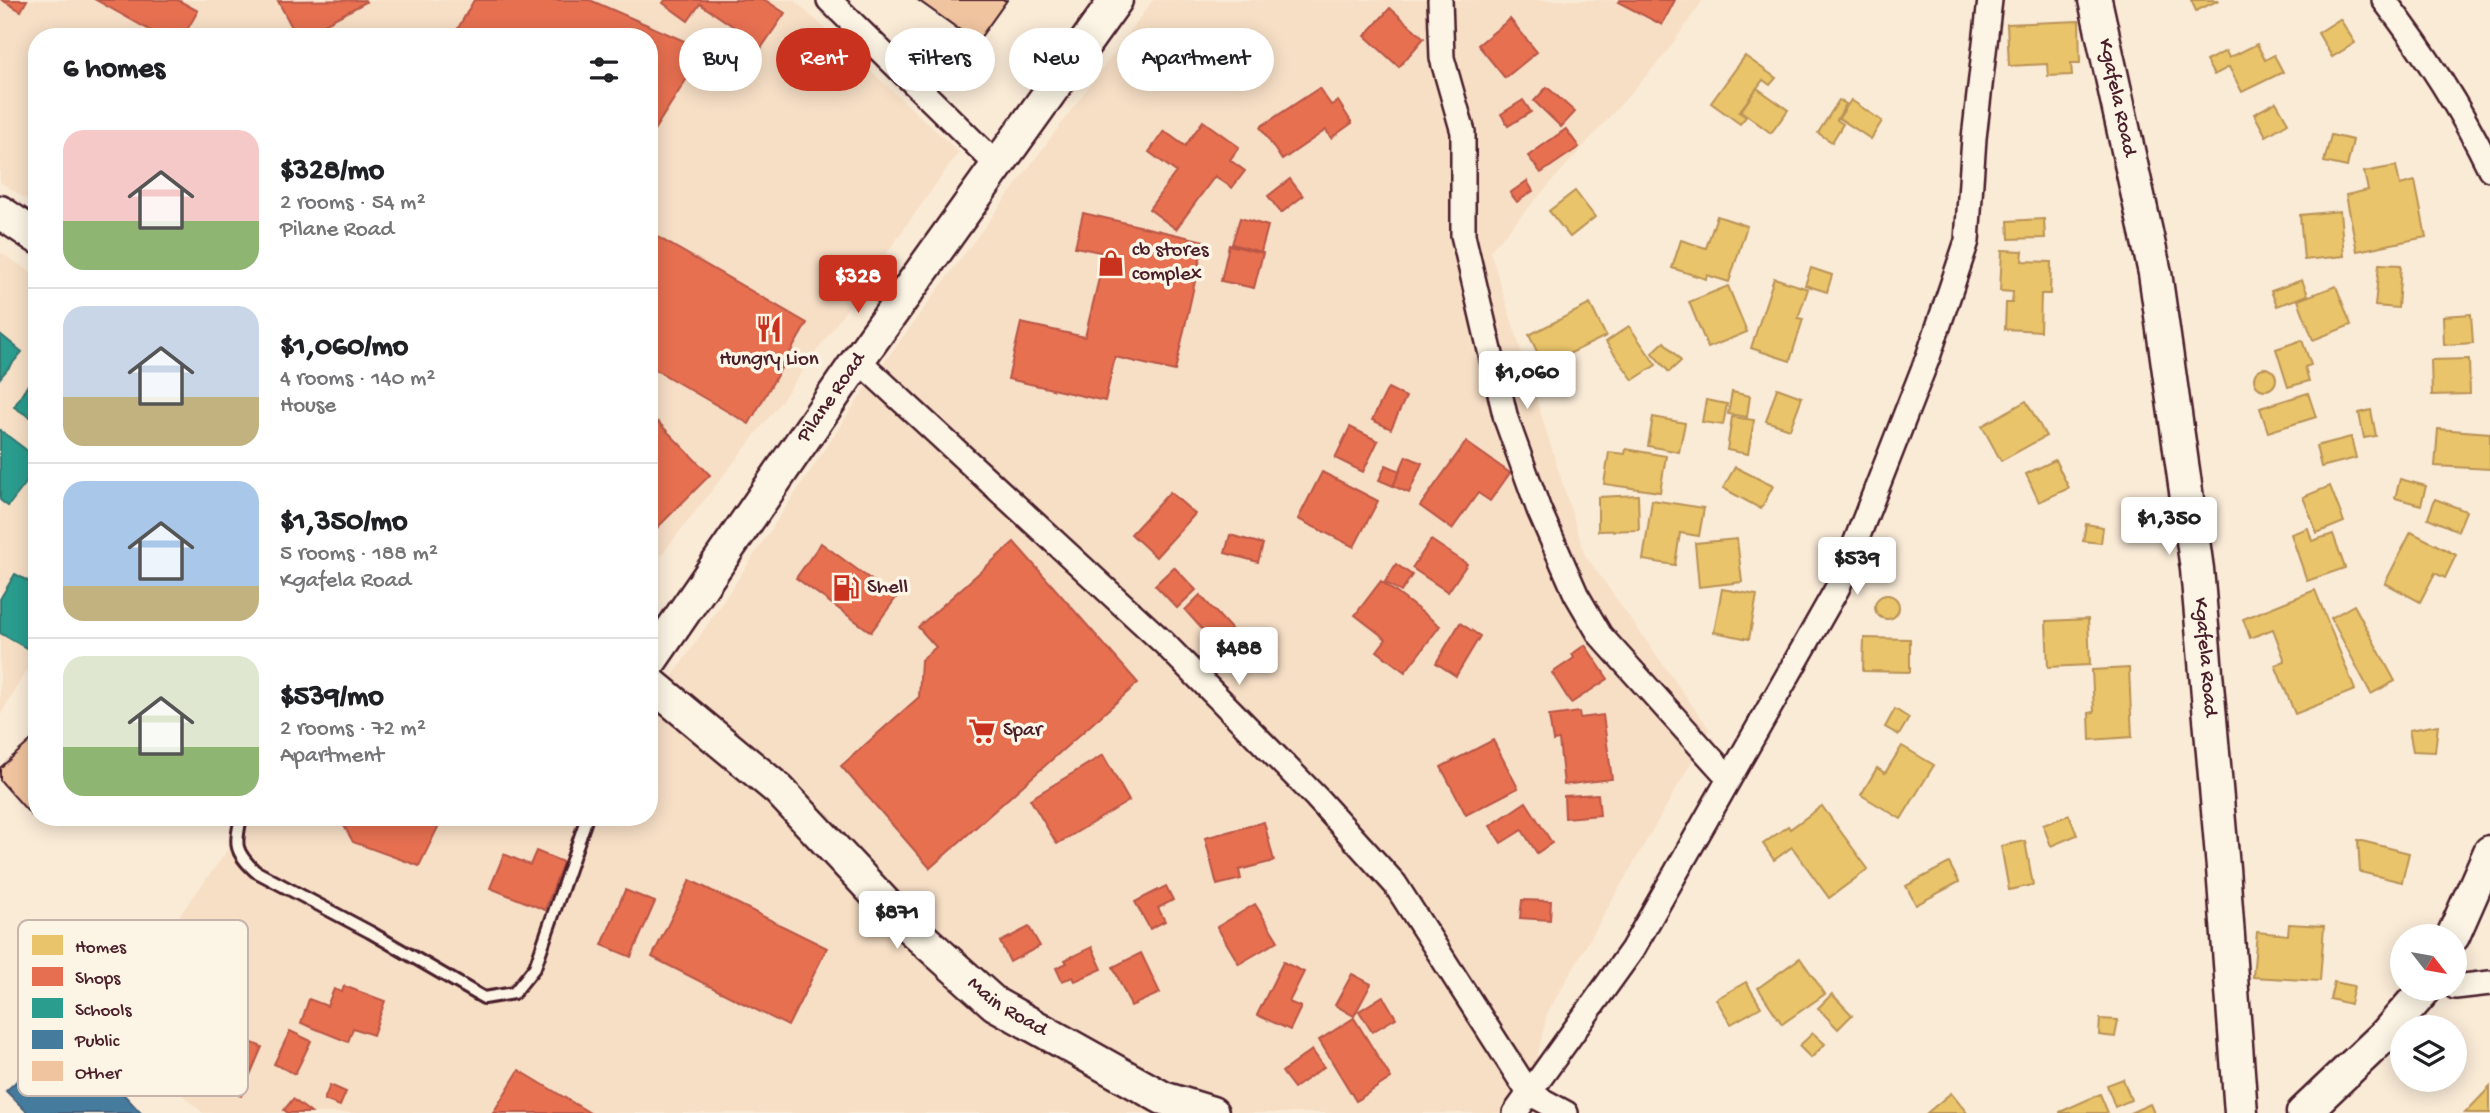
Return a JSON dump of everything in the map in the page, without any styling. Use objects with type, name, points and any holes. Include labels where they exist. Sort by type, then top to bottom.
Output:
[{"type":"street","points":[[829,0],[998,166]]},
{"type":"street","name":"Pilane Road","points":[[658,650],[858,360],[1116,0]]},
{"type":"street","points":[[1440,0],[1442,58],[1463,132],[1463,234],[1506,419],[1539,510],[1576,594],[1600,635],[1728,777]]},
{"type":"street","points":[[1515,1113],[1632,950],[1838,587],[1933,344],[1967,241],[1974,138],[1990,0]]},
{"type":"street","name":"Kgafela Road","points":[[2095,0],[2155,273],[2197,569],[2241,1113]]},
{"type":"street","points":[[2384,0],[2467,121],[2490,169]]},
{"type":"street","points":[[0,212],[28,231]]},
{"type":"street","points":[[858,360],[1164,643],[1334,817],[1395,884],[1529,1093],[1566,1113]]},
{"type":"street","name":"Main Road","points":[[658,689],[779,790],[894,913],[995,1004],[1163,1098],[1212,1113]]},
{"type":"street","points":[[2458,924],[2490,852]]},
{"type":"street","points":[[2468,986],[2490,983]]},
{"type":"street","points":[[2303,1113],[2417,1001]]},
{"type":"lane","points":[[239,826],[235,843],[241,857],[255,871],[370,932],[484,999],[514,993],[535,967],[584,826]]},
{"type":"shaded area","points":[[0,0],[794,0],[824,28],[776,28],[776,91],[871,91],[871,71],[885,84],[885,91],[893,91],[959,152],[777,407],[658,559],[658,28],[28,28],[28,200],[0,182]]},
{"type":"shaded area","points":[[1153,0],[1703,0],[1664,56],[1490,251],[1585,555],[1710,730],[1547,1014],[1529,1093],[1515,1113],[203,1113],[184,1096],[248,1096],[248,920],[176,920],[245,826],[658,826],[658,699],[873,377],[1085,91],[1103,91],[1103,67],[1117,48],[1117,91],[1274,91],[1274,28],[1132,28]]},
{"type":"shaded area","points":[[0,252],[28,270],[28,667],[0,716]]},
{"type":"building: Homes","points":[[2191,0],[2219,0],[2196,11]]},
{"type":"building: Homes","points":[[2340,19],[2355,43],[2332,57],[2318,33]]},
{"type":"building: Homes","points":[[2079,21],[2080,63],[2071,63],[2072,75],[2048,76],[2047,64],[2009,66],[2007,24]]},
{"type":"building: Homes","points":[[2257,44],[2265,60],[2274,55],[2283,72],[2242,92],[2229,67],[2214,75],[2206,61],[2226,51],[2229,58]]},
{"type":"building: Homes","points":[[1745,56],[1776,78],[1770,85],[1763,80],[1739,112],[1746,117],[1740,124],[1711,103]]},
{"type":"building: Homes","points":[[1757,88],[1788,110],[1771,133],[1741,111]]},
{"type":"building: Homes","points":[[1839,100],[1846,104],[1837,120],[1843,124],[1832,142],[1818,133]]},
{"type":"building: Homes","points":[[1851,100],[1882,121],[1871,139],[1839,118]]},
{"type":"building: Homes","points":[[2276,102],[2288,123],[2266,136],[2254,114]]},
{"type":"building: Homes","points":[[2331,135],[2353,140],[2347,167],[2324,162]]},
{"type":"building: Homes","points":[[2396,166],[2400,185],[2415,181],[2426,237],[2357,251],[2346,195],[2368,190],[2364,172]]},
{"type":"building: Homes","points":[[1575,191],[1595,217],[1570,237],[1549,211]]},
{"type":"building: Homes","points":[[2340,211],[2344,256],[2304,260],[2300,215]]},
{"type":"building: Homes","points":[[1717,216],[1747,226],[1729,282],[1707,275],[1706,279],[1672,268],[1681,240],[1706,248]]},
{"type":"building: Homes","points":[[2044,219],[2045,238],[2009,239],[2008,221]]},
{"type":"building: Homes","points":[[2002,250],[2023,251],[2022,261],[2051,262],[2050,294],[2041,294],[2040,331],[2005,329],[2006,303],[2012,303],[2013,292],[2000,291]]},
{"type":"building: Homes","points":[[2379,264],[2401,265],[2398,308],[2375,306]]},
{"type":"building: Homes","points":[[1811,268],[1832,275],[1827,292],[1805,285]]},
{"type":"building: Homes","points":[[1774,278],[1808,289],[1798,318],[1803,319],[1790,361],[1751,348]]},
{"type":"building: Homes","points":[[2302,280],[2308,295],[2277,306],[2271,291]]},
{"type":"building: Homes","points":[[1728,286],[1747,332],[1708,348],[1689,302]]},
{"type":"building: Homes","points":[[2336,286],[2351,325],[2313,340],[2298,300]]},
{"type":"building: Homes","points":[[1590,304],[1606,336],[1544,366],[1529,335]]},
{"type":"building: Homes","points":[[2471,314],[2473,343],[2444,345],[2443,316]]},
{"type":"building: Homes","points":[[1629,326],[1656,365],[1633,380],[1606,342]]},
{"type":"building: Homes","points":[[2302,340],[2311,365],[2305,367],[2309,381],[2288,387],[2276,349]]},
{"type":"building: Homes","points":[[1664,342],[1681,361],[1669,372],[1652,353]]},
{"type":"building: Homes","points":[[2469,359],[2470,394],[2432,395],[2431,360]]},
{"type":"building: Homes","points":[[2261,368],[2269,368],[2276,375],[2276,383],[2269,390],[2261,390],[2254,383],[2254,375]]},
{"type":"building: Homes","points":[[1777,388],[1802,397],[1790,429],[1766,421]]},
{"type":"building: Homes","points":[[1732,392],[1750,396],[1747,417],[1728,414]]},
{"type":"building: Homes","points":[[2308,393],[2316,417],[2268,432],[2260,408]]},
{"type":"building: Homes","points":[[1706,400],[1727,404],[1723,425],[1702,422]]},
{"type":"building: Homes","points":[[2026,401],[2046,436],[2001,461],[1982,426]]},
{"type":"building: Homes","points":[[2371,410],[2376,436],[2364,438],[2359,413]]},
{"type":"building: Homes","points":[[1653,417],[1685,423],[1679,452],[1648,446]]},
{"type":"building: Homes","points":[[1732,417],[1754,420],[1748,454],[1727,450]]},
{"type":"building: Homes","points":[[2438,429],[2490,433],[2490,469],[2435,466]]},
{"type":"building: Homes","points":[[2351,437],[2356,458],[2321,467],[2316,446]]},
{"type":"building: Homes","points":[[1626,449],[1666,456],[1660,492],[1604,484],[1609,452],[1625,454]]},
{"type":"building: Homes","points":[[2055,460],[2069,488],[2039,502],[2026,474]]},
{"type":"building: Homes","points":[[1735,467],[1773,486],[1761,509],[1723,488]]},
{"type":"building: Homes","points":[[2400,479],[2426,486],[2421,505],[2395,498]]},
{"type":"building: Homes","points":[[2330,486],[2344,522],[2317,533],[2303,497]]},
{"type":"building: Homes","points":[[1638,495],[1639,530],[1598,531],[1598,497]]},
{"type":"building: Homes","points":[[2435,499],[2466,511],[2458,531],[2428,518]]},
{"type":"building: Homes","points":[[1652,500],[1704,508],[1699,536],[1680,533],[1675,565],[1643,560]]},
{"type":"building: Homes","points":[[2086,524],[2103,527],[2101,543],[2083,541]]},
{"type":"building: Homes","points":[[2308,528],[2312,541],[2333,534],[2345,568],[2307,581],[2291,534]]},
{"type":"building: Homes","points":[[2411,532],[2456,555],[2445,578],[2435,573],[2420,602],[2385,583]]},
{"type":"building: Homes","points":[[1737,539],[1742,582],[1699,587],[1695,543]]},
{"type":"building: Homes","points":[[1722,589],[1757,595],[1749,639],[1714,632]]},
{"type":"building: Homes","points":[[2315,590],[2355,690],[2295,714],[2275,665],[2285,661],[2273,629],[2250,638],[2243,619]]},
{"type":"building: Homes","points":[[1887,595],[1898,602],[1899,607],[1892,618],[1887,619],[1876,612],[1875,607],[1882,596]]},
{"type":"building: Homes","points":[[2354,605],[2395,681],[2371,694],[2331,618]]},
{"type":"building: Homes","points":[[2088,619],[2090,665],[2048,667],[2046,621]]},
{"type":"building: Homes","points":[[1864,638],[1910,639],[1910,672],[1863,671]]},
{"type":"building: Homes","points":[[2129,668],[2132,737],[2090,740],[2089,713],[2094,712],[2092,670]]},
{"type":"building: Homes","points":[[1895,709],[1909,718],[1899,735],[1885,727]]},
{"type":"building: Homes","points":[[2438,725],[2435,752],[2413,751],[2409,730]]},
{"type":"building: Homes","points":[[1902,746],[1934,765],[1901,819],[1861,795],[1877,768],[1885,773]]},
{"type":"building: Homes","points":[[1822,806],[1868,869],[1829,898],[1792,847],[1774,860],[1763,844]]},
{"type":"building: Homes","points":[[2069,815],[2077,835],[2051,846],[2043,825]]},
{"type":"building: Homes","points":[[2358,840],[2409,853],[2402,882],[2360,872]]},
{"type":"building: Homes","points":[[2025,841],[2033,885],[2009,890],[2001,846]]},
{"type":"building: Homes","points":[[1949,863],[1959,882],[1916,905],[1906,886]]},
{"type":"building: Homes","points":[[2289,924],[2324,926],[2320,981],[2253,977],[2257,932],[2288,935]]},
{"type":"building: Homes","points":[[1800,958],[1825,994],[1782,1024],[1758,988]]},
{"type":"building: Homes","points":[[1746,982],[1761,1007],[1731,1024],[1716,999]]},
{"type":"building: Homes","points":[[2334,982],[2354,986],[2350,1004],[2330,999]]},
{"type":"building: Homes","points":[[1832,994],[1852,1015],[1838,1029],[1818,1008]]},
{"type":"building: Homes","points":[[2100,1019],[2118,1020],[2115,1037],[2099,1035]]},
{"type":"building: Homes","points":[[1813,1033],[1825,1044],[1811,1058],[1799,1046]]},
{"type":"building: Homes","points":[[2123,1079],[2131,1100],[2115,1107],[2107,1085]]},
{"type":"building: Homes","points":[[2490,1087],[2490,1113],[2465,1113]]},
{"type":"building: Homes","points":[[1951,1093],[1967,1113],[1927,1113]]},
{"type":"building: Homes","points":[[2100,1094],[2108,1113],[2060,1113],[2060,1112]]},
{"type":"building: Homes","points":[[2150,1104],[2154,1113],[2130,1113]]},
{"type":"building: Shops","points":[[2,0],[27,0],[21,11]]},
{"type":"building: Shops","points":[[96,0],[178,0],[198,11],[188,28],[146,28]]},
{"type":"building: Shops","points":[[474,0],[590,0],[654,28],[458,28]]},
{"type":"building: Shops","points":[[665,0],[765,0],[785,13],[762,47],[762,28],[736,28],[700,4],[688,21],[663,3]]},
{"type":"building: Shops","points":[[1675,0],[1662,25],[1618,2]]},
{"type":"building: Shops","points":[[278,1],[366,2],[317,28],[292,28]]},
{"type":"building: Shops","points":[[1390,8],[1424,38],[1399,67],[1365,36]]},
{"type":"building: Shops","points":[[1510,19],[1537,52],[1505,78],[1478,45]]},
{"type":"building: Shops","points":[[658,30],[679,39],[679,91],[658,124]]},
{"type":"building: Shops","points":[[1547,87],[1575,112],[1561,127],[1534,101]]},
{"type":"building: Shops","points":[[1319,88],[1331,105],[1338,101],[1352,123],[1331,138],[1326,130],[1282,160],[1260,127]]},
{"type":"building: Shops","points":[[1523,100],[1531,112],[1508,126],[1501,114]]},
{"type":"building: Shops","points":[[1203,121],[1239,147],[1230,160],[1245,171],[1232,188],[1215,176],[1176,229],[1149,209],[1176,172],[1149,152],[1164,131],[1185,146]]},
{"type":"building: Shops","points":[[1566,129],[1579,147],[1541,173],[1528,156]]},
{"type":"building: Shops","points":[[1290,179],[1303,196],[1281,213],[1268,196]]},
{"type":"building: Shops","points":[[1527,181],[1533,191],[1517,202],[1510,193]]},
{"type":"building: Shops","points":[[1083,213],[1204,241],[1175,371],[1115,357],[1105,401],[1008,379],[1021,323],[1085,337],[1105,253],[1075,247]]},
{"type":"building: Shops","points":[[1240,218],[1268,226],[1261,252],[1232,244]]},
{"type":"building: Shops","points":[[658,237],[807,323],[749,424],[658,371]]},
{"type":"building: Shops","points":[[1229,245],[1263,253],[1254,288],[1221,281]]},
{"type":"building: Shops","points":[[1388,388],[1406,397],[1391,429],[1372,420]]},
{"type":"building: Shops","points":[[658,422],[710,475],[658,527]]},
{"type":"building: Shops","points":[[1350,427],[1378,441],[1363,472],[1335,458]]},
{"type":"building: Shops","points":[[1466,442],[1510,473],[1490,501],[1478,493],[1452,529],[1420,506]]},
{"type":"building: Shops","points":[[1406,456],[1422,463],[1409,493],[1393,486]]},
{"type":"building: Shops","points":[[1386,465],[1400,471],[1393,486],[1379,480]]},
{"type":"building: Shops","points":[[1322,472],[1378,501],[1354,547],[1298,519]]},
{"type":"building: Shops","points":[[1170,492],[1195,514],[1156,557],[1131,534]]},
{"type":"building: Shops","points":[[1230,535],[1263,544],[1258,562],[1225,553]]},
{"type":"building: Shops","points":[[1431,540],[1467,564],[1448,592],[1412,568]]},
{"type":"building: Shops","name":"Spar","points":[[1014,542],[1138,683],[930,868],[841,766],[919,697],[921,660],[936,647],[918,627]]},
{"type":"building: Shops","name":"Shell","points":[[821,543],[896,598],[871,632],[796,578]]},
{"type":"building: Shops","points":[[1396,564],[1412,575],[1401,592],[1385,582]]},
{"type":"building: Shops","points":[[1174,567],[1196,590],[1177,608],[1155,585]]},
{"type":"building: Shops","points":[[1381,581],[1440,626],[1405,672],[1377,651],[1386,639],[1355,615]]},
{"type":"building: Shops","points":[[1200,595],[1233,631],[1217,646],[1185,610]]},
{"type":"building: Shops","points":[[1460,623],[1480,636],[1456,676],[1436,663]]},
{"type":"building: Shops","points":[[1585,645],[1608,679],[1571,703],[1552,673],[1574,658],[1572,654]]},
{"type":"building: Shops","points":[[1579,712],[1580,718],[1603,715],[1612,779],[1564,785],[1559,740],[1553,741],[1549,716]]},
{"type":"building: Shops","points":[[1493,740],[1518,788],[1466,815],[1441,767]]},
{"type":"building: Shops","points":[[1103,755],[1129,801],[1057,844],[1030,799]]},
{"type":"building: Shops","points":[[1598,794],[1600,815],[1565,818],[1564,796]]},
{"type":"building: Shops","points":[[1526,802],[1552,843],[1537,853],[1522,830],[1501,843],[1490,826]]},
{"type":"building: Shops","points":[[1264,822],[1274,861],[1239,870],[1241,879],[1217,885],[1205,838]]},
{"type":"building: Shops","points":[[344,826],[439,826],[419,866],[353,842]]},
{"type":"building: Shops","points":[[536,851],[563,862],[545,910],[490,888],[504,854],[530,865]]},
{"type":"building: Shops","points":[[690,880],[827,948],[788,1026],[652,957]]},
{"type":"building: Shops","points":[[1166,886],[1173,900],[1158,908],[1165,921],[1150,929],[1135,902]]},
{"type":"building: Shops","points":[[625,890],[655,902],[631,957],[602,945]]},
{"type":"building: Shops","points":[[1522,900],[1551,901],[1550,920],[1520,918]]},
{"type":"building: Shops","points":[[1255,904],[1278,941],[1239,964],[1217,927]]},
{"type":"building: Shops","points":[[1029,927],[1040,946],[1010,962],[1000,942]]},
{"type":"building: Shops","points":[[1092,947],[1102,969],[1075,981],[1073,977],[1062,981],[1056,968],[1067,963],[1065,960]]},
{"type":"building: Shops","points":[[1141,953],[1160,993],[1131,1006],[1113,967]]},
{"type":"building: Shops","points":[[1283,962],[1304,972],[1289,1002],[1301,1007],[1290,1030],[1257,1015]]},
{"type":"building: Shops","points":[[1352,974],[1371,984],[1354,1016],[1335,1005]]},
{"type":"building: Shops","points":[[344,986],[385,1001],[373,1035],[353,1028],[348,1042],[301,1023],[309,999],[327,1006],[334,989],[342,992]]},
{"type":"building: Shops","points":[[1383,996],[1396,1018],[1372,1032],[1359,1011]]},
{"type":"building: Shops","points":[[1354,1018],[1391,1078],[1356,1101],[1319,1040]]},
{"type":"building: Shops","points":[[290,1031],[311,1041],[295,1074],[274,1064]]},
{"type":"building: Shops","points":[[248,1041],[262,1047],[248,1080]]},
{"type":"building: Shops","points":[[1312,1050],[1324,1067],[1294,1088],[1282,1072]]},
{"type":"building: Shops","points":[[519,1070],[590,1113],[493,1113]]},
{"type":"building: Shops","points":[[330,1085],[346,1092],[340,1106],[324,1100]]},
{"type":"building: Shops","points":[[293,1099],[311,1113],[288,1113],[284,1110]]},
{"type":"building: Schools","points":[[0,334],[22,352],[0,378]]},
{"type":"building: Schools","points":[[28,385],[28,416],[14,407]]},
{"type":"building: Schools","points":[[0,430],[28,451],[28,480],[8,506],[0,500]]},
{"type":"building: Schools","points":[[15,574],[28,581],[26,648],[0,633],[0,599]]},
{"type":"building: Public","points":[[918,0],[1007,0],[987,28],[957,28]]},
{"type":"building: Public","points":[[18,1080],[18,1096],[125,1096],[141,1113],[28,1113],[6,1091]]},
{"type":"building: Other","points":[[918,0],[1007,0],[987,28],[957,28]]},
{"type":"building: Other","points":[[28,743],[28,812],[0,780],[0,768]]},
{"type":"place","name":"cb stores complex","points":[[1111,263]]},
{"type":"place","name":"Hungry Lion","points":[[769,329]]},
{"type":"place","name":"Shell","points":[[846,588]]},
{"type":"place","name":"Spar","points":[[982,731]]}]
